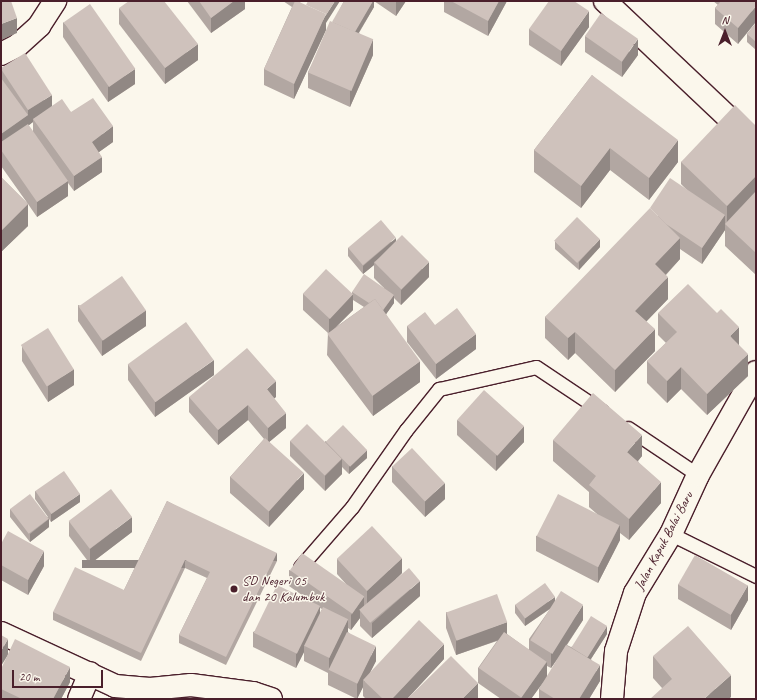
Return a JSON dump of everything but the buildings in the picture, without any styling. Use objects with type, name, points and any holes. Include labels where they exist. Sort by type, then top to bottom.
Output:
[{"type":"street","points":[[1,54],[18,46],[39,26],[56,1]]},
{"type":"street","points":[[605,1],[756,144]]},
{"type":"street","name":"Jalan Kapuk Balai Baru","points":[[612,699],[616,651],[635,593],[671,534],[698,476],[756,372]]},
{"type":"street","points":[[1,633],[90,672],[115,686],[150,689],[192,685],[253,693],[271,699]]},
{"type":"street","points":[[79,699],[90,672]]},
{"type":"lane","points":[[300,567],[352,507],[406,430],[439,389],[469,382],[536,367],[698,476]]},
{"type":"lane","points":[[671,534],[756,576]]},
{"type":"place","name":"SD Negeri 05 dan 20 Kalumbuk","points":[[234,589]]}]
